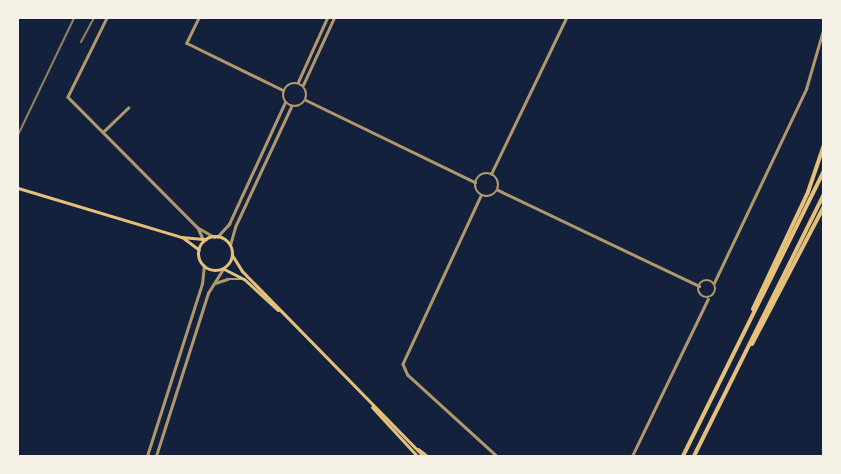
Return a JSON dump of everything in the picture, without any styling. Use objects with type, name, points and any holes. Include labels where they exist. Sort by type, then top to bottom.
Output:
[{"type":"main road","points":[[734,352],[808,192],[824,146]]},
{"type":"main road","points":[[683,456],[824,171]]},
{"type":"main road","points":[[18,188],[181,237],[205,240],[216,237],[230,245],[232,255],[240,268],[423,456]]},
{"type":"main road","points":[[694,456],[824,194]]},
{"type":"main road","points":[[742,359],[764,325],[824,206]]},
{"type":"main road","points":[[181,237],[199,250],[204,266],[213,270],[223,268],[244,279],[284,314]]},
{"type":"main road","points":[[199,250],[205,240]]},
{"type":"main road","points":[[223,268],[232,255]]},
{"type":"main road","points":[[366,399],[380,418],[418,456]]},
{"type":"main road","points":[[404,437],[427,456]]},
{"type":"street","points":[[107,18],[68,97],[197,227],[205,240]]},
{"type":"street","points":[[199,18],[187,43],[284,90]]},
{"type":"street","points":[[298,83],[327,18]]},
{"type":"street","points":[[291,107],[302,105],[306,100],[303,85],[334,18]]},
{"type":"street","points":[[491,174],[566,18]]},
{"type":"street","points":[[632,456],[708,299],[716,293],[714,283],[806,89],[824,27]]},
{"type":"street","points":[[197,227],[216,237],[230,224],[285,102],[284,90],[288,84],[298,83],[303,85]]},
{"type":"street","points":[[306,100],[475,182]]},
{"type":"street","points":[[285,102],[291,107]]},
{"type":"street","points":[[230,245],[236,224],[291,107]]},
{"type":"street","points":[[103,132],[128,108]]},
{"type":"street","points":[[482,174],[491,174],[498,182],[498,190],[492,196],[481,196],[475,190],[475,182],[482,174]]},
{"type":"street","points":[[498,190],[699,286]]},
{"type":"street","points":[[481,196],[403,364],[408,376],[497,456]]},
{"type":"street","points":[[147,456],[202,284],[204,266]]},
{"type":"street","points":[[156,456],[208,293],[223,268]]},
{"type":"street","points":[[214,284],[227,279],[244,279]]},
{"type":"street","points":[[699,286],[707,280],[714,283]]},
{"type":"street","points":[[699,286],[700,296],[708,299]]},
{"type":"railway","points":[[18,135],[74,18]]},
{"type":"railway","points":[[81,42],[94,18]]}]
